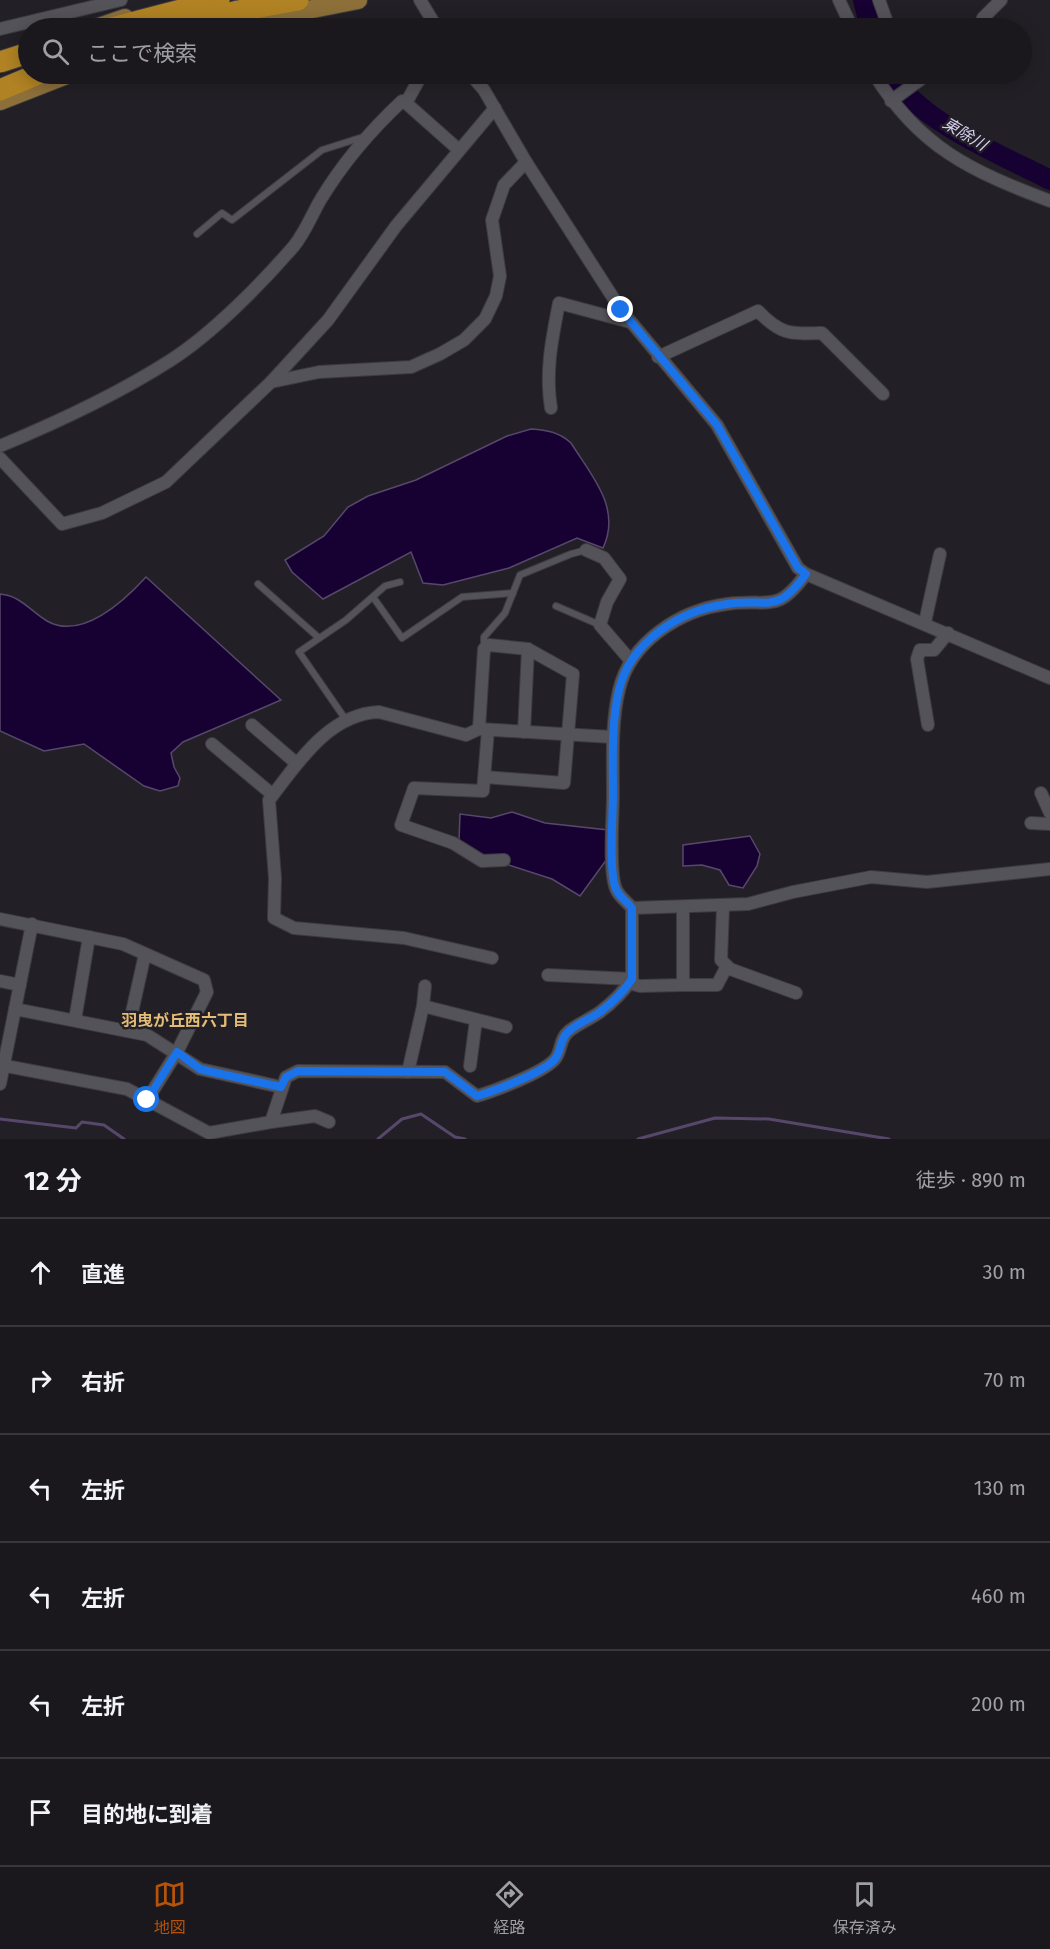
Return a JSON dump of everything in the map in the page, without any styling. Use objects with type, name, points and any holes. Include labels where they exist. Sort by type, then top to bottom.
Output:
[{"type":"highway","points":[[148,18],[219,0]]},
{"type":"highway","points":[[211,18],[298,0]]},
{"type":"highway","points":[[0,63],[18,57]]},
{"type":"highway","points":[[0,83],[18,77]]},
{"type":"highway","points":[[0,90],[18,82]]},
{"type":"main road","points":[[128,18],[186,0]]},
{"type":"main road","points":[[267,18],[358,0]]},
{"type":"main road","points":[[0,101],[43,84]]},
{"type":"street","points":[[46,18],[121,0]]},
{"type":"street","points":[[420,0],[431,18]]},
{"type":"street","points":[[839,0],[847,18]]},
{"type":"street","points":[[879,0],[885,18]]},
{"type":"street","points":[[983,18],[1001,0]]},
{"type":"street","points":[[0,29],[18,25]]},
{"type":"street","points":[[406,103],[416,84]]},
{"type":"street","points":[[478,84],[630,322],[717,425],[798,568],[806,574],[1049,675]]},
{"type":"street","points":[[880,84],[891,101],[918,130],[963,164],[986,176],[1050,201]]},
{"type":"street","points":[[891,101],[911,84]]},
{"type":"street","points":[[0,446],[38,430],[161,365],[216,325],[294,246],[309,225],[320,200],[364,137],[402,101],[459,150]]},
{"type":"street","points":[[0,458],[62,524],[102,513],[166,482],[271,382],[328,320],[396,226],[495,108]]},
{"type":"street","points":[[271,382],[320,372],[411,366],[440,354],[464,340],[484,319],[496,296],[500,276],[492,220],[504,185],[526,162]]},
{"type":"street","points":[[551,408],[548,388],[549,354],[559,303],[630,322]]},
{"type":"street","points":[[658,357],[758,311],[774,327],[783,332],[822,333],[883,394]]},
{"type":"street","points":[[586,550],[604,558],[620,579],[607,602],[600,626],[631,661]]},
{"type":"street","points":[[925,622],[940,554]]},
{"type":"street","points":[[272,1122],[281,1087],[286,1077],[298,1071],[445,1072],[477,1096],[509,1087],[517,1079],[550,1065],[558,1056],[561,1040],[568,1032],[600,1012],[631,981],[632,908],[616,890],[613,867],[612,737],[619,689],[631,661],[657,632],[682,618],[728,604],[778,603],[791,594],[806,574]]},
{"type":"street","points":[[928,725],[917,659],[920,650],[934,650],[948,633]]},
{"type":"street","points":[[485,777],[564,783],[573,674],[528,649],[489,645],[484,649],[485,777],[483,791],[414,788],[401,825],[453,843],[482,861],[504,860]]},
{"type":"street","points":[[524,732],[528,649]]},
{"type":"street","points":[[492,958],[404,938],[294,928],[280,923],[274,918],[275,878],[269,800],[315,741],[366,712],[379,711],[466,735],[484,730],[612,737]]},
{"type":"street","points":[[252,725],[297,763]]},
{"type":"street","points":[[212,744],[273,795]]},
{"type":"street","points":[[1041,793],[1050,813]]},
{"type":"street","points":[[1031,823],[1050,824]]},
{"type":"street","points":[[632,908],[723,907],[748,904],[793,892],[871,877],[927,882],[1050,869]]},
{"type":"street","points":[[723,907],[722,960],[727,966],[796,993]]},
{"type":"street","points":[[683,908],[683,985]]},
{"type":"street","points":[[0,919],[123,944],[204,980],[207,992],[177,1052],[147,1100]]},
{"type":"street","points":[[0,1084],[32,924]]},
{"type":"street","points":[[75,1020],[89,937]]},
{"type":"street","points":[[128,1030],[145,954]]},
{"type":"street","points":[[548,975],[631,981],[640,986],[717,985],[727,966]]},
{"type":"street","points":[[0,981],[20,985]]},
{"type":"street","points":[[408,1072],[423,1006],[425,986]]},
{"type":"street","points":[[423,1006],[506,1027]]},
{"type":"street","points":[[15,1009],[147,1035],[177,1052],[200,1069],[281,1087]]},
{"type":"street","points":[[470,1066],[476,1020]]},
{"type":"street","points":[[2,1066],[112,1085],[147,1100],[209,1133],[315,1116],[329,1122]]},
{"type":"lane","points":[[197,234],[222,213],[232,220],[322,150],[364,137]]},
{"type":"lane","points":[[484,649],[484,637],[505,613],[520,575],[570,554],[586,550]]},
{"type":"lane","points":[[347,721],[299,652],[385,586],[400,582]]},
{"type":"lane","points":[[258,584],[319,638]]},
{"type":"lane","points":[[373,597],[402,638],[462,597],[513,593]]},
{"type":"lane","points":[[556,606],[600,626]]},
{"type":"shaded area","points":[[531,429],[552,432],[566,439],[595,480],[602,492],[609,519],[608,533],[603,548],[577,538],[509,568],[443,585],[423,583],[411,552],[323,599],[292,572],[285,560],[324,536],[348,507],[368,496],[416,480],[507,436]]},
{"type":"shaded area","points":[[146,577],[281,700],[183,742],[171,753],[174,767],[180,778],[178,786],[160,791],[144,786],[84,744],[44,751],[0,731],[0,594],[14,598],[47,621],[60,626],[74,626],[102,615],[127,596]]},
{"type":"shaded area","points":[[512,812],[545,823],[608,830],[607,859],[580,896],[552,879],[484,857],[459,841],[460,814],[491,818]]},
{"type":"shaded area","points":[[750,836],[760,854],[757,866],[743,888],[729,885],[720,870],[702,865],[683,866],[683,845]]},
{"type":"waterway","name":"東除川","points":[[863,0],[868,18]]},
{"type":"waterway","name":"東除川","points":[[899,84],[921,107],[963,136],[1050,180]]},
{"type":"waterway","points":[[378,1139],[402,1119],[421,1114],[455,1137],[465,1139]]},
{"type":"waterway","points":[[638,1139],[715,1118],[769,1119],[889,1139]]},
{"type":"waterway","points":[[0,1119],[76,1128],[82,1122],[104,1125],[124,1139]]},
{"type":"district","name":"羽曳が丘西六丁目","points":[[185,1020]]},
{"type":"route","points":[[147,1100],[177,1052],[200,1069],[281,1087],[286,1077],[298,1071],[445,1072],[477,1096],[509,1087],[517,1079],[550,1065],[558,1056],[561,1040],[568,1032],[611,1004],[632,979],[632,908],[616,890],[613,867],[612,737],[619,689],[631,661],[657,632],[682,618],[728,604],[778,603],[791,594],[806,574],[798,568],[717,425],[621,310]]}]
